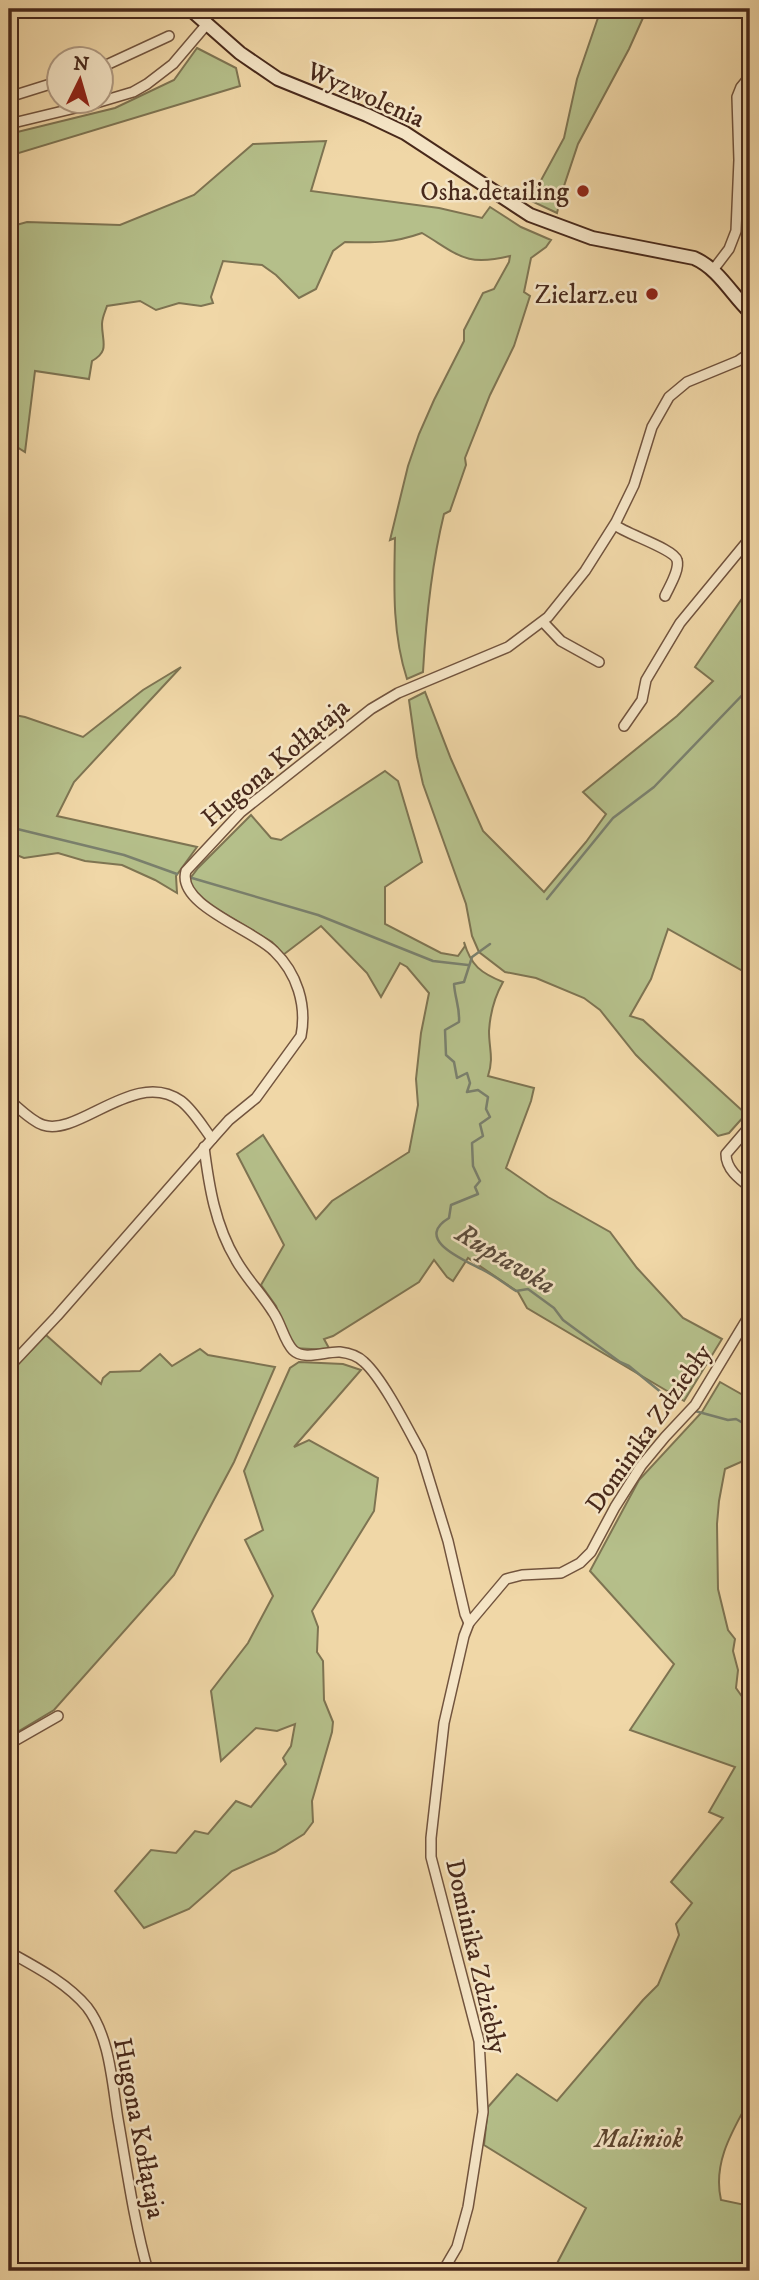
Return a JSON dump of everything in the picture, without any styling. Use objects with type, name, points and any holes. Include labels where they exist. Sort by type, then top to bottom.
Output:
[{"type":"street","name":"Wyzwolenia","points":[[190,9],[240,53],[278,79],[405,133],[530,215],[592,238],[694,258],[713,270],[750,312]]},
{"type":"street","points":[[116,96],[147,84],[173,64],[207,24]]},
{"type":"street","points":[[116,60],[169,36]]},
{"type":"street","points":[[713,270],[729,249],[736,231],[739,160],[737,97],[750,76]]},
{"type":"street","points":[[9,97],[46,85]]},
{"type":"street","points":[[9,124],[46,115]]},
{"type":"street","name":"Hugona Kołłątaja","points":[[9,1367],[204,1147],[229,1120],[256,1098],[297,1044],[303,1024],[303,1011],[296,982],[282,960],[262,941],[196,900],[187,888],[184,876],[186,871],[241,812],[371,709],[398,693],[508,647],[543,622],[565,598],[615,525],[634,485],[652,427],[669,397],[687,382],[738,361],[750,353]]},
{"type":"street","points":[[615,525],[670,552],[676,558],[674,575],[665,596]]},
{"type":"street","points":[[624,726],[642,700],[646,680],[680,623],[750,538]]},
{"type":"street","points":[[543,622],[561,640],[599,662]]},
{"type":"street","points":[[9,1100],[42,1125],[52,1126],[65,1125],[127,1097],[162,1094],[181,1101],[212,1139]]},
{"type":"street","points":[[750,1126],[726,1154],[726,1161],[732,1171],[750,1187]]},
{"type":"street","points":[[204,1147],[212,1203],[223,1235],[235,1260],[275,1315],[290,1347],[299,1354],[339,1352],[356,1356],[363,1361],[381,1385],[421,1453],[469,1623]]},
{"type":"street","name":"Dominika Zdziebły","points":[[443,2271],[457,2247],[468,2207],[484,2112],[479,2041],[470,1998],[444,1914],[431,1857],[444,1723],[464,1636],[469,1623],[506,1579],[522,1575],[561,1573],[580,1563],[591,1552],[641,1466],[695,1405],[750,1314]]},
{"type":"street","points":[[9,1744],[58,1716]]},
{"type":"street","name":"Hugona Kołłątaja","points":[[9,1952],[65,1986],[86,2007],[96,2023],[110,2070],[148,2271]]},
{"type":"green space","points":[[601,9],[647,9],[629,49],[578,144],[557,213],[527,199],[539,184],[564,138],[577,79]]},
{"type":"green space","points":[[197,48],[236,68],[240,86],[9,156],[9,134],[82,116],[116,116],[116,108],[174,80]]},
{"type":"green space","points":[[326,141],[311,191],[439,208],[482,218],[490,207],[521,227],[551,240],[531,258],[524,292],[530,296],[514,346],[490,395],[465,458],[466,465],[450,511],[444,514],[430,593],[423,672],[407,679],[396,627],[395,538],[390,540],[408,466],[434,400],[464,341],[464,330],[483,293],[494,289],[510,256],[482,260],[463,257],[422,233],[384,242],[345,242],[333,251],[316,289],[299,298],[262,265],[223,261],[211,297],[213,303],[201,306],[179,303],[156,310],[140,301],[107,306],[102,322],[104,346],[101,354],[92,361],[89,379],[35,371],[25,452],[9,442],[9,394],[12,384],[9,383],[9,227],[27,222],[120,225],[194,195],[253,144]]},
{"type":"green space","points":[[750,587],[750,975],[668,929],[651,979],[630,1016],[643,1020],[746,1114],[729,1133],[718,1136],[636,1055],[600,1010],[584,998],[536,978],[505,972],[479,952],[472,936],[466,904],[423,784],[409,700],[425,692],[483,831],[544,892],[606,814],[583,792],[677,716],[713,681],[695,667]]},
{"type":"green space","points":[[181,667],[74,782],[57,816],[197,847],[176,876],[177,893],[122,865],[85,861],[58,853],[24,858],[9,852],[9,714],[83,737],[143,690]]},
{"type":"green space","points":[[385,771],[398,781],[422,862],[385,887],[385,924],[441,953],[458,956],[465,946],[464,942],[478,968],[503,982],[490,1019],[491,1059],[488,1076],[534,1088],[506,1168],[548,1197],[610,1232],[637,1268],[683,1318],[722,1339],[684,1401],[527,1308],[518,1292],[468,1258],[453,1281],[434,1260],[419,1282],[324,1339],[330,1350],[292,1348],[276,1306],[261,1285],[284,1245],[237,1154],[263,1135],[316,1219],[332,1201],[409,1152],[418,1105],[416,1079],[429,993],[407,967],[400,963],[381,997],[367,973],[321,926],[283,955],[272,942],[203,901],[191,891],[189,880],[251,815],[271,838],[281,840]]},
{"type":"green space","points":[[46,1335],[101,1384],[110,1372],[140,1371],[160,1354],[172,1366],[200,1349],[208,1355],[275,1367],[234,1462],[174,1575],[54,1710],[9,1737],[9,1373]]},
{"type":"green space","points":[[299,1362],[343,1364],[361,1370],[294,1447],[309,1440],[378,1478],[374,1511],[312,1611],[318,1627],[317,1652],[323,1661],[324,1700],[333,1722],[312,1801],[313,1822],[304,1834],[275,1852],[232,1871],[189,1909],[144,1928],[115,1891],[151,1850],[176,1853],[195,1831],[208,1834],[236,1801],[251,1807],[286,1764],[283,1758],[291,1746],[295,1724],[277,1731],[256,1728],[221,1761],[211,1691],[248,1643],[273,1596],[245,1540],[263,1530],[244,1471],[290,1368]]},
{"type":"green space","name":"Maliniok","points":[[720,1382],[743,1395],[750,1394],[750,1461],[743,1461],[725,1469],[717,1524],[718,1589],[728,1630],[735,1639],[733,1651],[738,1670],[736,1688],[750,1708],[750,2104],[746,2106],[724,2151],[719,2187],[721,2200],[750,2206],[750,2271],[553,2271],[586,2208],[484,2145],[488,2107],[517,2074],[557,2101],[658,1985],[679,1935],[676,1924],[692,1903],[671,1882],[723,1818],[709,1812],[735,1767],[630,1730],[674,1664],[590,1571],[639,1480],[702,1412]]},
{"type":"waterway","name":"Ruptawka","points":[[547,899],[613,818],[654,787],[750,687]]},
{"type":"waterway","points":[[9,827],[124,855],[177,874]]},
{"type":"waterway","points":[[192,878],[318,915],[433,961],[468,965]]},
{"type":"waterway","name":"Ruptawka","points":[[490,944],[472,957],[464,982],[454,984],[459,1022],[445,1030],[446,1055],[454,1062],[457,1078],[467,1073],[470,1083],[467,1092],[478,1090],[488,1097],[486,1109],[490,1117],[480,1124],[483,1136],[472,1143],[473,1166],[480,1181],[475,1187],[478,1194],[451,1205],[449,1218],[439,1226],[436,1234],[439,1242],[455,1255],[516,1291],[528,1289],[554,1308],[563,1320],[629,1366],[668,1398]]},
{"type":"waterway","name":"Ruptawka","points":[[695,1411],[728,1420],[736,1419],[750,1427]]},
{"type":"place","name":"Osha.detailing","points":[[583,191]]},
{"type":"place","name":"Zielarz.eu","points":[[652,294]]}]
